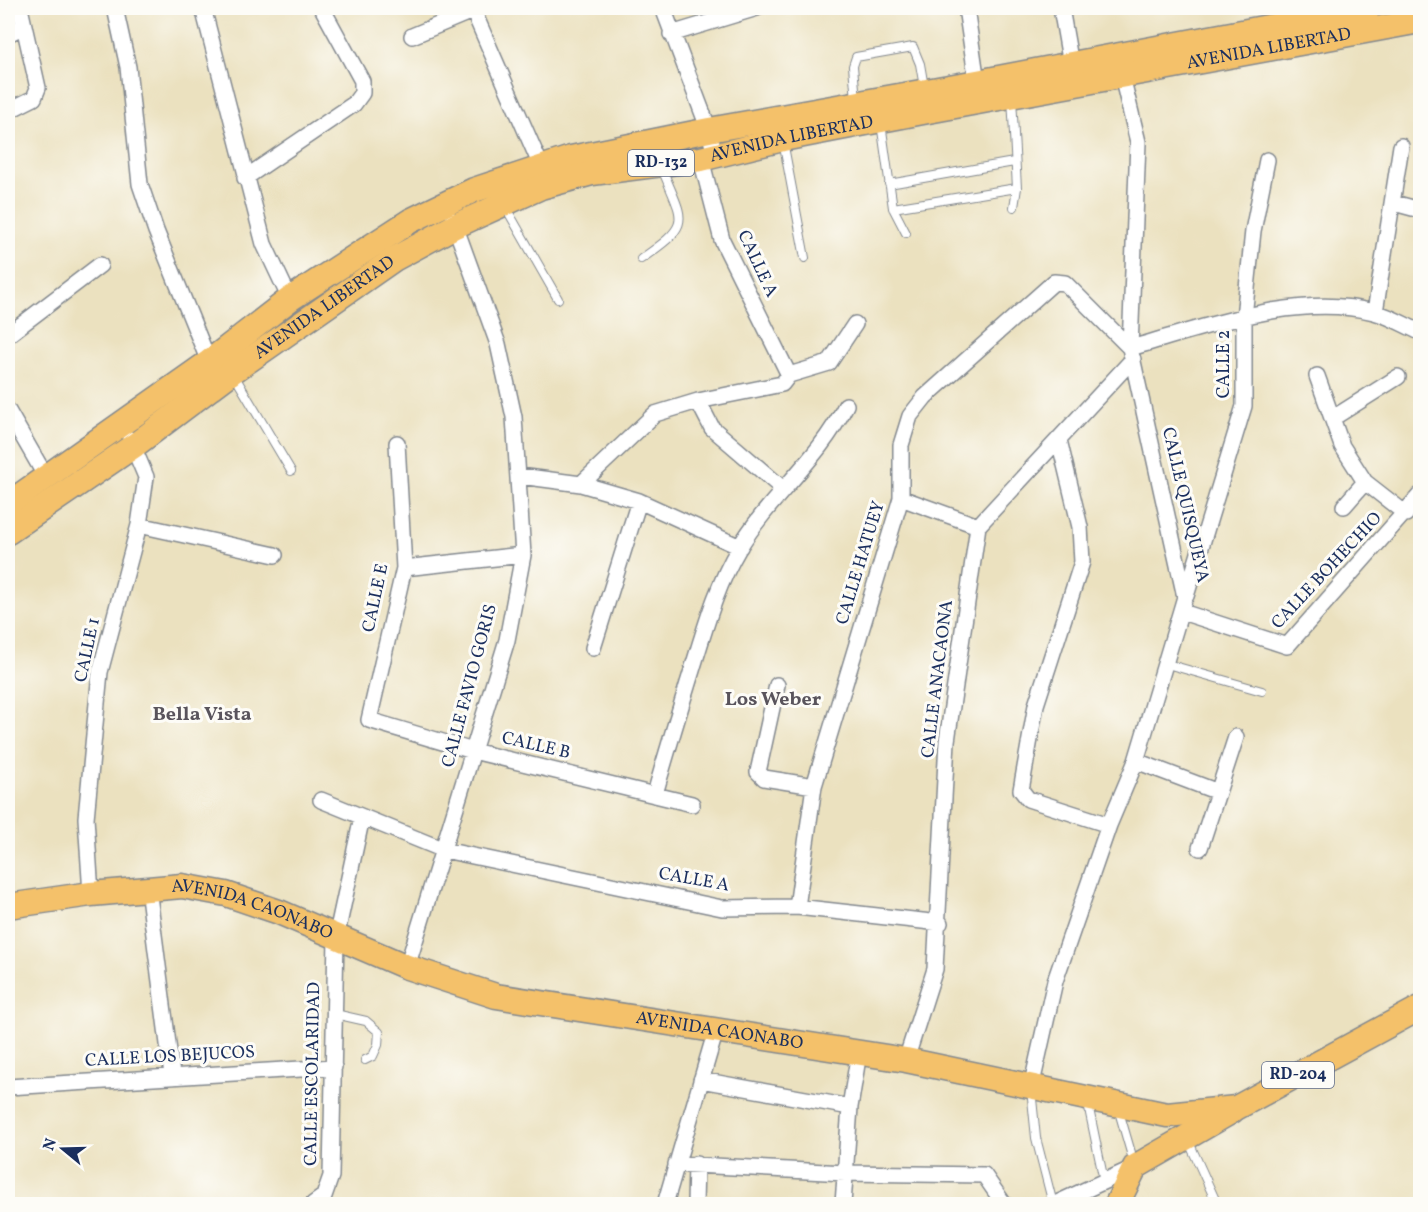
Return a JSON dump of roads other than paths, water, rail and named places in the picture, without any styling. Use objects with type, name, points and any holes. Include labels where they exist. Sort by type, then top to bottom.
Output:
[{"type":"main road","name":"AVENIDA LIBERTAD","points":[[8,532],[135,445],[232,372],[394,259],[455,226],[541,187],[591,173],[708,157],[783,139],[1012,97],[1120,65],[1344,19],[1369,8]]},
{"type":"main road","name":"AVENIDA LIBERTAD","points":[[1344,19],[1414,22]]},
{"type":"main road","name":"AVENIDA LIBERTAD","points":[[8,504],[209,362],[290,299],[410,221],[447,203],[542,166],[709,130],[1071,65],[1120,65]]},
{"type":"main road","name":"AVENIDA CAONABO","points":[[8,906],[91,894],[182,886],[226,894],[279,912],[407,967],[496,996],[906,1060],[1156,1114],[1236,1108],[1419,1013]]},
{"type":"main road","name":"RD-204","points":[[1135,1167],[1236,1108]]},
{"type":"main road","points":[[1156,1114],[1158,1131],[1156,1155]]},
{"type":"main road","points":[[1117,1204],[1135,1167]]},
{"type":"street","points":[[8,111],[34,98],[38,88],[20,8]]},
{"type":"street","points":[[115,8],[128,67],[140,184],[156,231],[209,362]]},
{"type":"street","points":[[203,8],[245,178],[264,244],[290,299]]},
{"type":"street","points":[[245,178],[354,104],[362,93],[362,81],[322,8]]},
{"type":"street","name":"CALLE A","points":[[663,8],[709,130],[708,157],[722,240],[787,377]]},
{"type":"street","points":[[671,34],[755,8]]},
{"type":"street","points":[[966,8],[977,82]]},
{"type":"street","points":[[1062,8],[1071,65]]},
{"type":"street","points":[[412,36],[451,13],[476,9],[542,166]]},
{"type":"street","points":[[8,34],[24,26]]},
{"type":"street","name":"CALLE QUISQUEYA","points":[[1030,1088],[1055,981],[1109,825],[1136,761],[1167,664],[1185,597],[1131,353],[1138,142],[1120,65]]},
{"type":"street","points":[[1375,312],[1401,146]]},
{"type":"street","name":"CALLE 2","points":[[1185,597],[1244,406],[1244,317],[1253,231],[1267,160]]},
{"type":"street","points":[[1394,202],[1420,210]]},
{"type":"street","name":"CALLE FAVIO GORIS","points":[[407,967],[507,640],[523,555],[520,476],[514,417],[498,344],[447,203]]},
{"type":"street","points":[[8,335],[100,265]]},
{"type":"street","name":"CALLE HATUEY","points":[[797,907],[814,786],[901,498],[901,445],[910,416],[925,397],[1054,282],[1065,283],[1131,353]]},
{"type":"street","points":[[901,498],[978,526],[1059,440],[1131,353],[1244,317],[1307,307],[1339,307],[1375,312],[1420,333]]},
{"type":"street","points":[[581,484],[655,414],[698,401],[782,384],[787,377],[829,363],[855,324]]},
{"type":"street","points":[[1317,376],[1342,446],[1365,482],[1406,514]]},
{"type":"street","points":[[1333,418],[1398,377]]},
{"type":"street","points":[[698,401],[712,428],[783,489]]},
{"type":"street","points":[[655,794],[714,596],[740,547],[783,489],[814,457],[833,432],[846,405]]},
{"type":"street","points":[[8,411],[46,477]]},
{"type":"street","name":"CALLE 1","points":[[91,894],[86,818],[100,672],[139,525],[147,477],[135,445],[120,424]]},
{"type":"street","points":[[1059,440],[1080,527],[1082,562],[1036,705],[1022,794],[1028,799],[1109,825]]},
{"type":"street","name":"CALLE E","points":[[372,723],[368,717],[404,568],[397,443]]},
{"type":"street","points":[[520,476],[581,484],[639,501],[740,547]]},
{"type":"street","points":[[1344,506],[1365,482]]},
{"type":"street","name":"CALLE BOHECHIO","points":[[1182,612],[1287,646],[1406,514],[1420,495]]},
{"type":"street","points":[[593,648],[639,501]]},
{"type":"street","points":[[139,525],[275,555]]},
{"type":"street","name":"CALLE ANACAONA","points":[[906,1060],[935,969],[940,923],[947,741],[978,526]]},
{"type":"street","points":[[404,568],[523,555]]},
{"type":"street","points":[[777,685],[758,772],[764,778],[814,786]]},
{"type":"street","name":"CALLE B","points":[[372,723],[473,751],[692,804]]},
{"type":"street","points":[[1200,848],[1236,737]]},
{"type":"street","points":[[1136,761],[1218,792]]},
{"type":"street","name":"CALLE A","points":[[321,800],[444,850],[722,908],[797,907],[940,923]]},
{"type":"street","name":"CALLE ESCOLARIDAD","points":[[313,1204],[324,1196],[331,1176],[336,938],[362,817]]},
{"type":"street","points":[[148,888],[172,1075]]},
{"type":"street","points":[[665,1204],[716,1030]]},
{"type":"street","points":[[843,1204],[850,1107],[859,1052]]},
{"type":"street","name":"CALLE LOS BEJUCOS","points":[[8,1087],[172,1075],[334,1067]]},
{"type":"street","points":[[701,1080],[850,1107]]},
{"type":"street","points":[[676,1164],[845,1173],[984,1175],[1004,1204]]},
{"type":"street","points":[[694,1204],[696,1164]]},
{"type":"street","points":[[1054,1204],[1135,1167]]},
{"type":"lane","points":[[856,104],[853,66],[856,57],[913,47],[920,64],[924,92]]},
{"type":"lane","points":[[1012,97],[1017,188],[1014,207]]},
{"type":"lane","points":[[881,122],[892,208],[906,233]]},
{"type":"lane","points":[[783,139],[805,258]]},
{"type":"lane","points":[[890,184],[1014,162]]},
{"type":"lane","points":[[641,259],[678,231],[681,216],[660,163]]},
{"type":"lane","points":[[892,208],[1017,188]]},
{"type":"lane","points":[[504,204],[558,299]]},
{"type":"lane","points":[[232,372],[291,471]]},
{"type":"lane","points":[[1167,664],[1262,691]]},
{"type":"lane","points":[[335,1014],[366,1022],[379,1032],[378,1045],[373,1056],[365,1060]]},
{"type":"lane","points":[[1030,1088],[1036,1138],[1054,1204]]},
{"type":"lane","points":[[1087,1100],[1104,1181]]},
{"type":"lane","points":[[1118,1107],[1135,1167]]},
{"type":"lane","points":[[1188,1138],[1217,1204]]},
{"type":"district","name":"Los Weber","points":[[773,700]]},
{"type":"district","name":"Bella Vista","points":[[202,715]]}]
